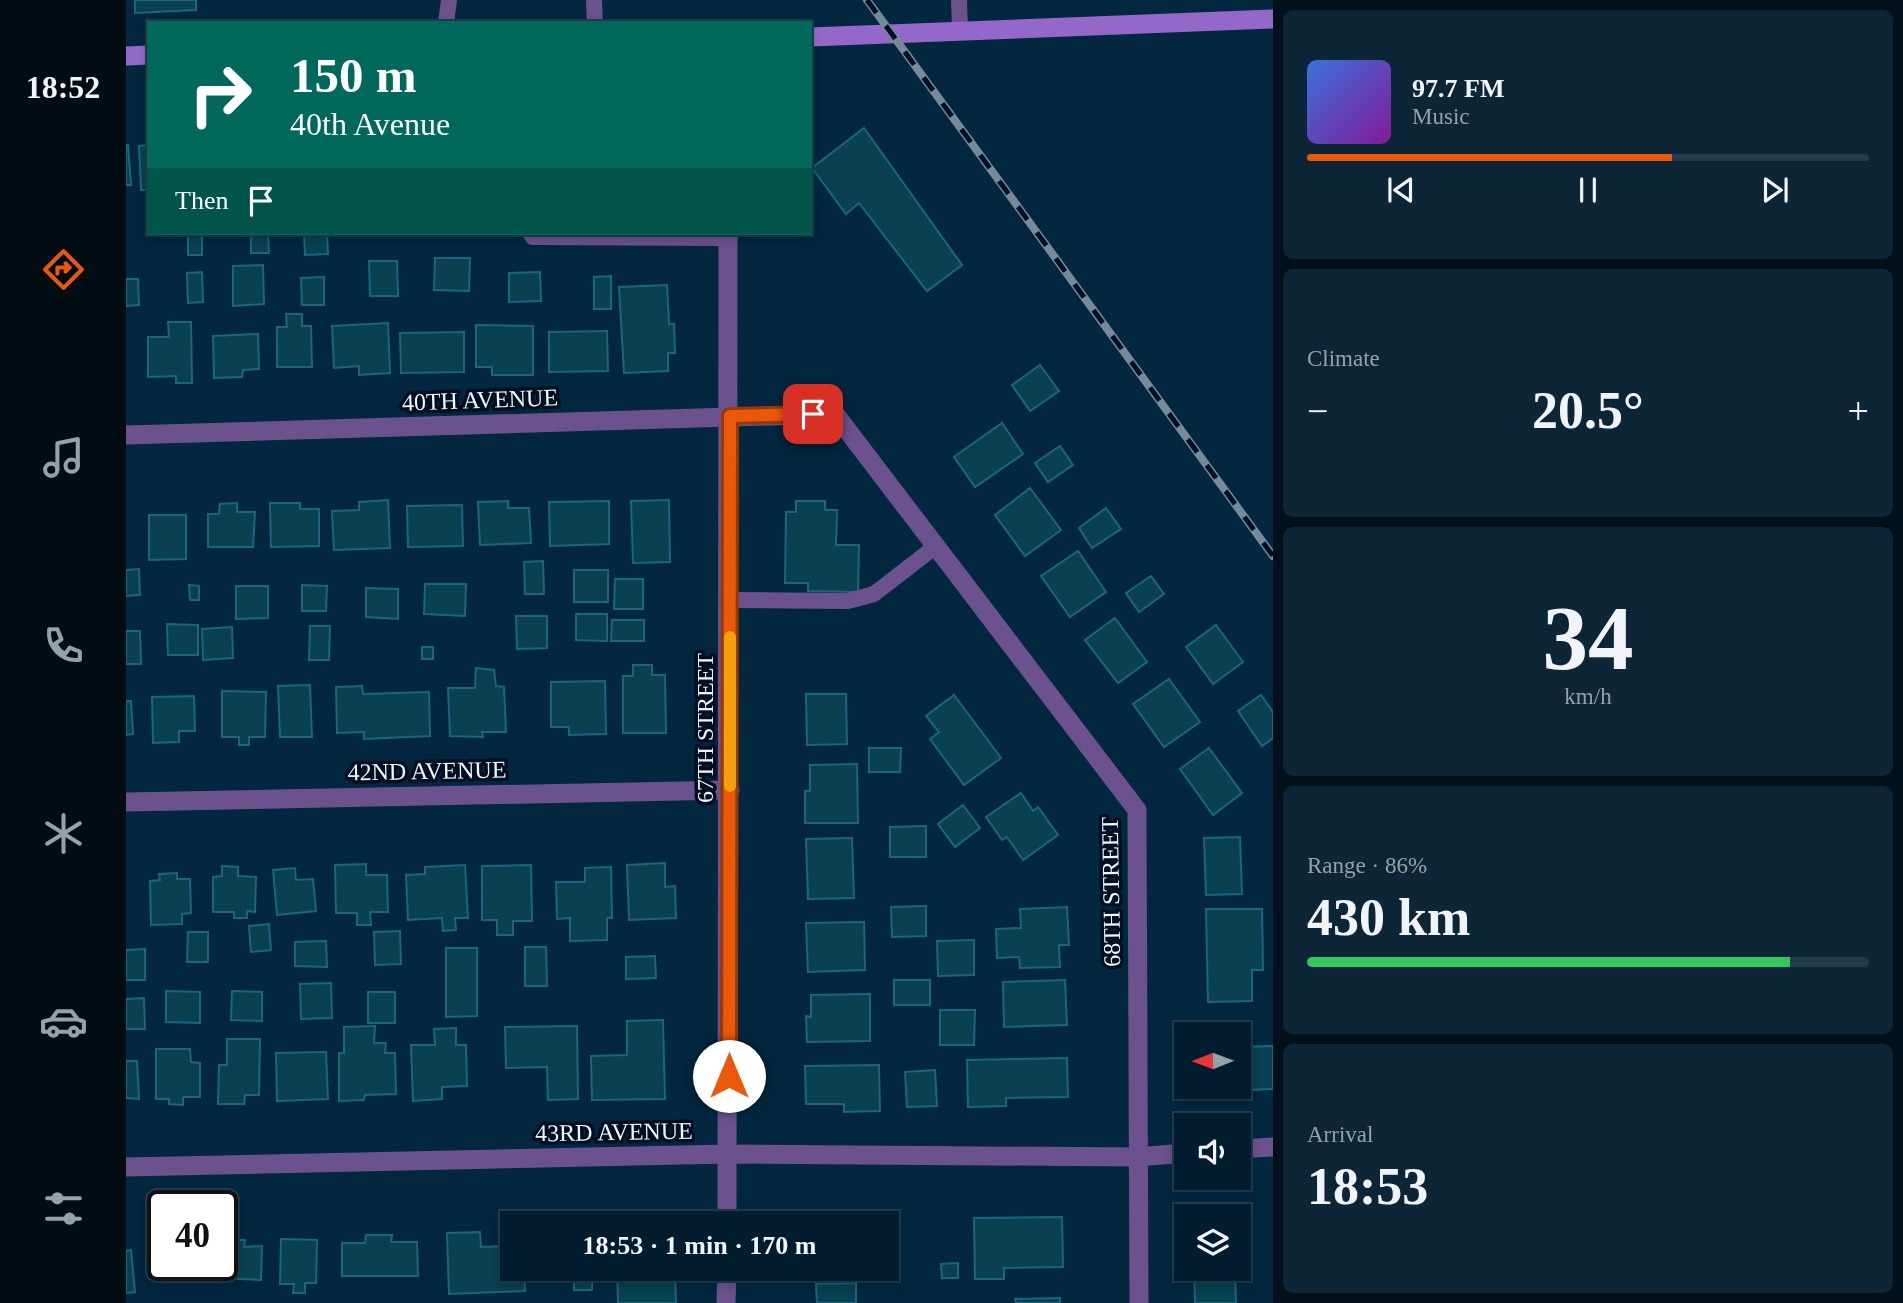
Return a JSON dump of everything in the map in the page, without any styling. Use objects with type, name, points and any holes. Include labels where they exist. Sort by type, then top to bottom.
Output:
[{"type":"main road","points":[[812,37],[1273,19]]},
{"type":"main road","points":[[126,55],[147,55]]},
{"type":"street","name":"67TH STREET","points":[[727,1211],[730,790],[728,235]]},
{"type":"street","name":"40TH AVENUE","points":[[126,435],[835,414]]},
{"type":"street","name":"68TH STREET","points":[[835,414],[1137,810],[1139,1303]]},
{"type":"street","name":"42ND AVENUE","points":[[126,802],[730,790]]},
{"type":"street","points":[[1251,1148],[1273,1147]]},
{"type":"street","name":"43RD AVENUE","points":[[126,1167],[728,1154],[1138,1157],[1174,1154]]},
{"type":"street","points":[[726,1303],[727,1281]]},
{"type":"lane","points":[[446,21],[449,0]]},
{"type":"lane","points":[[594,0],[595,21]]},
{"type":"lane","points":[[959,0],[960,30]]},
{"type":"lane","points":[[532,235],[728,235]]},
{"type":"lane","points":[[730,600],[848,601],[874,594],[936,546]]},
{"type":"building","points":[[135,0],[196,0],[196,10],[135,13]]},
{"type":"building","points":[[864,128],[962,265],[927,291],[859,203],[846,214],[812,168]]},
{"type":"building","points":[[128,145],[131,185],[126,185]]},
{"type":"building","points":[[147,145],[147,190],[141,190],[139,146]]},
{"type":"building","points":[[188,235],[202,235],[202,255],[188,255]]},
{"type":"building","points":[[251,235],[268,235],[269,253],[251,253]]},
{"type":"building","points":[[304,235],[327,235],[328,254],[305,255]]},
{"type":"building","points":[[435,258],[470,258],[469,291],[434,290]]},
{"type":"building","points":[[369,261],[397,261],[398,296],[370,296]]},
{"type":"building","points":[[263,265],[264,304],[233,306],[233,266]]},
{"type":"building","points":[[202,272],[203,302],[188,303],[187,273]]},
{"type":"building","points":[[540,272],[541,301],[509,302],[509,273]]},
{"type":"building","points":[[611,276],[611,309],[594,309],[594,277]]},
{"type":"building","points":[[324,277],[324,305],[302,305],[301,278]]},
{"type":"building","points":[[126,279],[138,279],[139,305],[126,306]]},
{"type":"building","points":[[667,285],[669,324],[674,324],[675,353],[668,353],[668,371],[624,373],[619,287]]},
{"type":"building","points":[[286,314],[302,314],[302,326],[311,326],[312,367],[277,367],[277,327],[287,327]]},
{"type":"building","points":[[168,322],[191,322],[192,383],[176,383],[176,376],[148,377],[148,337],[169,337]]},
{"type":"building","points":[[388,323],[390,373],[359,375],[359,366],[334,368],[332,326]]},
{"type":"building","points":[[476,325],[533,326],[533,375],[492,375],[492,367],[476,367]]},
{"type":"building","points":[[607,331],[608,371],[549,372],[549,332]]},
{"type":"building","points":[[464,332],[464,372],[401,373],[400,333]]},
{"type":"building","points":[[258,334],[259,369],[243,370],[242,377],[214,378],[213,336]]},
{"type":"building","points":[[1040,365],[1059,391],[1030,411],[1012,385]]},
{"type":"building","points":[[1002,423],[1023,454],[975,487],[954,457]]},
{"type":"building","points":[[1060,446],[1073,465],[1048,482],[1035,463]]},
{"type":"building","points":[[1030,488],[1061,530],[1025,556],[995,515]]},
{"type":"building","points":[[388,500],[390,548],[334,550],[332,511],[359,510],[359,502]]},
{"type":"building","points":[[669,500],[670,562],[633,563],[631,501]]},
{"type":"building","points":[[508,501],[508,508],[529,508],[531,543],[480,545],[478,502]]},
{"type":"building","points":[[609,501],[609,544],[550,546],[549,502]]},
{"type":"building","points":[[796,501],[825,501],[825,510],[837,510],[836,545],[859,545],[858,592],[808,591],[808,583],[785,583],[786,512],[796,512]]},
{"type":"building","points":[[237,503],[237,512],[255,512],[253,547],[208,547],[208,514],[219,514],[220,504]]},
{"type":"building","points":[[270,503],[300,503],[300,509],[319,509],[319,546],[271,547]]},
{"type":"building","points":[[462,505],[463,546],[408,547],[407,506]]},
{"type":"building","points":[[1106,508],[1121,529],[1092,548],[1079,528]]},
{"type":"building","points":[[149,515],[186,515],[186,559],[149,560]]},
{"type":"building","points":[[1078,551],[1106,592],[1070,617],[1041,576]]},
{"type":"building","points":[[543,561],[544,594],[525,594],[524,562]]},
{"type":"building","points":[[139,569],[140,595],[126,596],[126,570]]},
{"type":"building","points":[[574,570],[608,570],[608,602],[574,602]]},
{"type":"building","points":[[1151,576],[1164,594],[1139,612],[1126,593]]},
{"type":"building","points":[[615,579],[643,579],[643,609],[614,609]]},
{"type":"building","points":[[425,584],[466,584],[465,616],[424,614]]},
{"type":"building","points":[[189,585],[199,586],[199,600],[190,600]]},
{"type":"building","points":[[302,585],[327,586],[326,611],[302,611]]},
{"type":"building","points":[[236,586],[268,586],[268,618],[236,619]]},
{"type":"building","points":[[366,588],[398,589],[398,619],[366,617]]},
{"type":"building","points":[[576,614],[607,614],[607,641],[576,640]]},
{"type":"building","points":[[516,616],[547,616],[547,648],[517,649]]},
{"type":"building","points":[[1115,618],[1147,662],[1118,683],[1085,640]]},
{"type":"building","points":[[612,620],[644,620],[644,641],[611,641]]},
{"type":"building","points":[[167,624],[198,625],[198,655],[168,655]]},
{"type":"building","points":[[1216,625],[1243,662],[1213,684],[1186,647]]},
{"type":"building","points":[[310,626],[330,626],[329,660],[309,660]]},
{"type":"building","points":[[232,627],[233,658],[203,660],[202,629]]},
{"type":"building","points":[[126,631],[140,631],[141,664],[126,664]]},
{"type":"building","points":[[422,647],[433,647],[433,659],[422,659]]},
{"type":"building","points":[[633,665],[652,665],[652,675],[665,675],[666,733],[623,733],[623,676],[633,676]]},
{"type":"building","points":[[476,668],[494,670],[496,686],[504,687],[506,732],[482,732],[483,737],[450,736],[448,688],[475,688]]},
{"type":"building","points":[[1169,679],[1200,722],[1164,747],[1133,704]]},
{"type":"building","points":[[605,681],[606,734],[569,735],[569,727],[551,727],[551,682]]},
{"type":"building","points":[[310,685],[312,737],[280,737],[278,686]]},
{"type":"building","points":[[362,686],[363,694],[429,692],[430,736],[364,739],[364,732],[337,733],[336,687]]},
{"type":"building","points":[[222,691],[266,692],[265,737],[249,737],[249,745],[239,745],[239,737],[222,737]]},
{"type":"building","points":[[806,694],[846,694],[847,744],[807,745]]},
{"type":"building","points":[[954,695],[1001,758],[964,785],[930,739],[939,732],[926,716]]},
{"type":"building","points":[[1261,695],[1273,712],[1273,738],[1262,746],[1238,711]]},
{"type":"building","points":[[194,696],[195,731],[179,731],[179,742],[153,743],[152,697]]},
{"type":"building","points":[[126,701],[131,701],[133,734],[126,735]]},
{"type":"building","points":[[869,748],[901,748],[900,772],[869,772]]},
{"type":"building","points":[[1209,748],[1242,793],[1213,815],[1180,769]]},
{"type":"building","points":[[857,764],[858,823],[805,823],[805,791],[810,791],[810,765]]},
{"type":"building","points":[[1021,793],[1033,811],[1038,807],[1058,835],[1023,860],[1007,837],[1002,840],[986,817]]},
{"type":"building","points":[[963,805],[980,828],[955,847],[938,824]]},
{"type":"building","points":[[926,826],[926,857],[890,857],[890,827]]},
{"type":"building","points":[[1240,837],[1242,894],[1206,895],[1204,838]]},
{"type":"building","points":[[852,838],[854,898],[808,899],[806,839]]},
{"type":"building","points":[[665,863],[665,887],[675,886],[676,918],[629,920],[627,865]]},
{"type":"building","points":[[366,864],[366,875],[387,875],[388,912],[370,912],[371,925],[357,925],[357,913],[336,913],[335,865]]},
{"type":"building","points":[[465,865],[468,918],[455,918],[456,930],[443,931],[442,918],[408,920],[406,875],[425,874],[425,867]]},
{"type":"building","points":[[531,865],[532,921],[513,921],[513,935],[497,935],[497,920],[482,920],[482,866]]},
{"type":"building","points":[[222,866],[238,867],[238,876],[256,877],[255,912],[247,911],[247,918],[234,918],[234,912],[213,912],[213,877],[222,876]]},
{"type":"building","points":[[611,867],[612,918],[607,918],[607,940],[570,941],[570,918],[557,919],[556,882],[585,882],[585,868]]},
{"type":"building","points":[[295,868],[296,880],[313,879],[316,911],[277,915],[273,870]]},
{"type":"building","points":[[177,873],[177,879],[190,879],[191,913],[182,914],[182,924],[151,925],[150,881],[160,880],[159,874]]},
{"type":"building","points":[[926,906],[926,936],[892,937],[891,907]]},
{"type":"building","points":[[1067,907],[1069,945],[1059,945],[1060,967],[1020,968],[1019,957],[997,958],[996,929],[1021,928],[1020,909]]},
{"type":"building","points":[[1206,909],[1262,909],[1263,970],[1252,970],[1252,1001],[1208,1002]]},
{"type":"building","points":[[864,922],[865,970],[808,972],[806,923]]},
{"type":"building","points":[[269,924],[271,950],[251,952],[249,926]]},
{"type":"building","points":[[400,931],[401,964],[375,965],[374,932]]},
{"type":"building","points":[[188,932],[208,932],[208,962],[187,962]]},
{"type":"building","points":[[974,940],[974,975],[938,976],[937,941]]},
{"type":"building","points":[[326,941],[327,967],[295,966],[295,942]]},
{"type":"building","points":[[525,947],[546,947],[547,986],[525,986]]},
{"type":"building","points":[[446,948],[477,948],[477,1016],[446,1017]]},
{"type":"building","points":[[145,949],[145,980],[126,980],[126,950]]},
{"type":"building","points":[[655,956],[656,978],[626,979],[626,957]]},
{"type":"building","points":[[894,980],[930,980],[930,1005],[894,1005]]},
{"type":"building","points":[[1065,980],[1067,1025],[1004,1027],[1003,982]]},
{"type":"building","points":[[331,983],[332,1018],[301,1019],[300,984]]},
{"type":"building","points":[[166,991],[200,992],[200,1023],[166,1022]]},
{"type":"building","points":[[232,991],[262,992],[262,1021],[231,1020]]},
{"type":"building","points":[[368,992],[395,992],[395,1023],[368,1023]]},
{"type":"building","points":[[870,994],[870,1041],[807,1042],[806,1016],[811,1017],[811,995]]},
{"type":"building","points":[[144,998],[145,1029],[126,1029],[126,999]]},
{"type":"building","points":[[940,1010],[975,1010],[974,1045],[940,1045]]},
{"type":"building","points":[[663,1020],[665,1099],[592,1100],[591,1056],[627,1055],[627,1021]]},
{"type":"building","points":[[375,1026],[374,1043],[386,1043],[385,1053],[395,1053],[396,1094],[365,1095],[364,1100],[339,1101],[339,1053],[344,1053],[344,1027]]},
{"type":"building","points":[[577,1026],[578,1099],[548,1100],[547,1067],[506,1068],[505,1027]]},
{"type":"building","points":[[456,1028],[456,1045],[466,1045],[467,1086],[442,1087],[442,1099],[413,1101],[411,1045],[435,1045],[434,1029]]},
{"type":"building","points":[[227,1039],[260,1039],[259,1095],[245,1095],[244,1104],[218,1104],[219,1065],[227,1065]]},
{"type":"building","points":[[1273,1046],[1273,1089],[1251,1090],[1251,1047]]},
{"type":"building","points":[[156,1049],[190,1049],[191,1062],[200,1063],[200,1097],[183,1097],[183,1105],[169,1104],[169,1099],[156,1099]]},
{"type":"building","points":[[326,1052],[328,1099],[277,1101],[276,1053]]},
{"type":"building","points":[[1067,1058],[1068,1097],[1006,1098],[1006,1106],[968,1107],[967,1060]]},
{"type":"building","points":[[126,1061],[137,1061],[139,1099],[126,1098]]},
{"type":"building","points":[[879,1065],[880,1111],[844,1112],[844,1104],[806,1104],[805,1066]]},
{"type":"building","points":[[935,1070],[937,1106],[907,1107],[905,1072]]},
{"type":"building","points":[[1062,1217],[1063,1267],[1004,1268],[1004,1279],[975,1279],[974,1218]]},
{"type":"building","points":[[480,1232],[481,1247],[500,1246],[500,1281],[525,1281],[525,1291],[449,1294],[447,1233]]},
{"type":"building","points":[[366,1235],[392,1235],[391,1242],[417,1242],[418,1276],[342,1276],[342,1243],[365,1243]]},
{"type":"building","points":[[281,1239],[317,1240],[316,1283],[305,1283],[305,1293],[293,1293],[294,1284],[280,1284]]},
{"type":"building","points":[[238,1240],[245,1240],[244,1247],[262,1246],[261,1280],[238,1279]]},
{"type":"building","points":[[131,1250],[135,1292],[126,1293],[126,1251]]},
{"type":"building","points":[[958,1263],[958,1278],[942,1278],[941,1264]]},
{"type":"building","points":[[574,1281],[592,1281],[592,1290],[574,1290]]},
{"type":"building","points":[[617,1281],[675,1281],[676,1303],[618,1303]]},
{"type":"building","points":[[1194,1281],[1235,1281],[1236,1303],[1195,1303]]},
{"type":"building","points":[[856,1283],[856,1303],[817,1303],[816,1284]]},
{"type":"building","points":[[1060,1298],[1060,1303],[1016,1303],[1015,1299]]},
{"type":"railway","points":[[867,0],[1273,556]]},
{"type":"slow traffic","points":[[730,637],[730,786]]},
{"type":"route","points":[[729,1076],[730,416],[813,414]]}]
